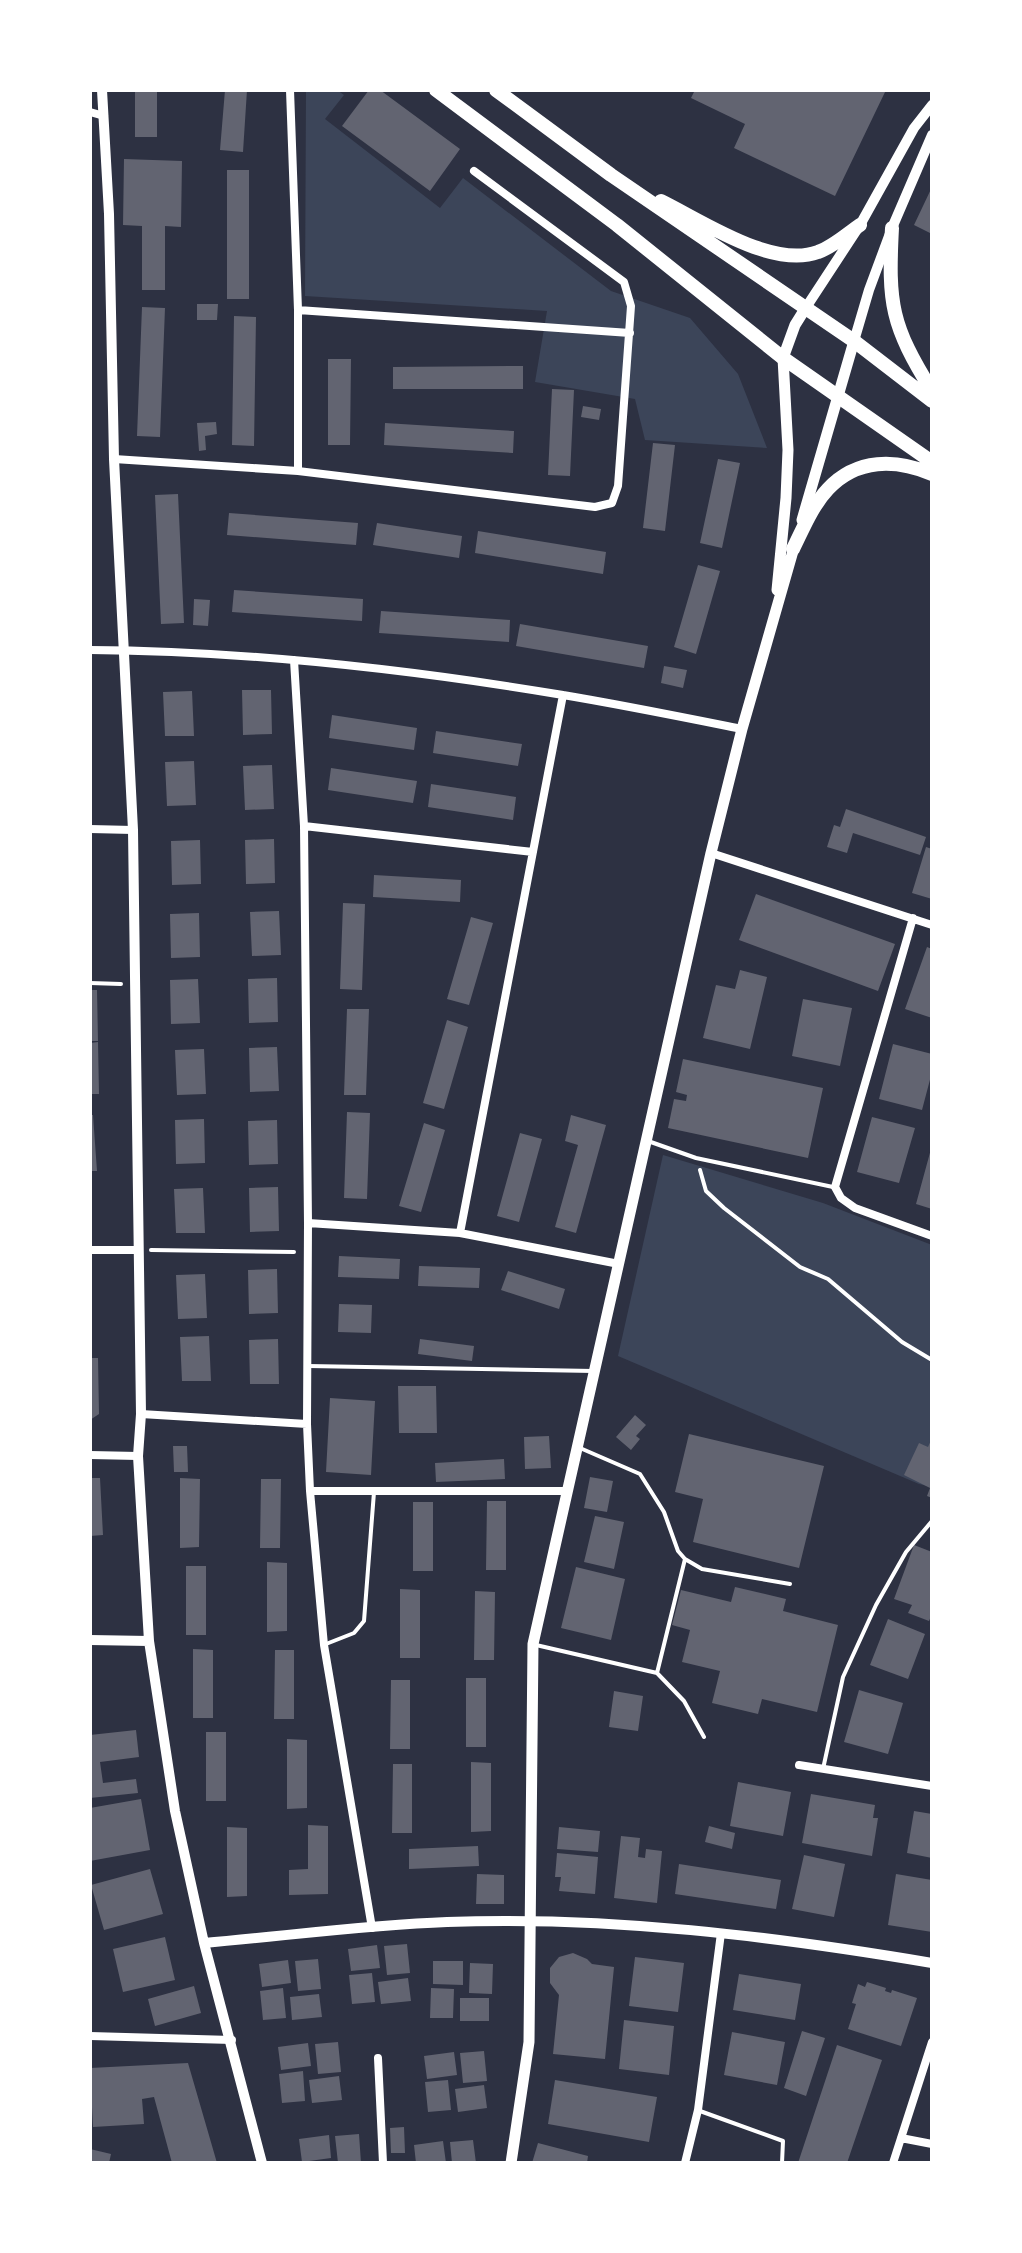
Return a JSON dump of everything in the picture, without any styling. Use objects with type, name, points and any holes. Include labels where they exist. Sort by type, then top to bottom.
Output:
[{"type":"highway","points":[[436,90],[617,225],[783,358],[932,462]]},
{"type":"highway","points":[[496,90],[611,175],[854,341],[932,401]]},
{"type":"highway","points":[[611,175],[752,246],[779,254],[818,252],[860,225]]},
{"type":"highway","points":[[892,228],[891,303],[898,329],[932,391]]},
{"type":"highway","points":[[793,549],[813,509],[828,489],[847,474],[883,463],[899,463],[932,474]]},
{"type":"main road","points":[[774,622],[788,450],[783,358],[795,325],[805,309]]},
{"type":"main road","points":[[511,2163],[529,2042],[533,1644],[711,853],[742,729],[854,341]]},
{"type":"street","points":[[102,90],[109,214],[114,459],[133,830],[141,1414],[138,1456],[149,1641],[175,1811],[204,1943],[262,2163]]},
{"type":"street","points":[[290,90],[298,310],[298,471]]},
{"type":"street","points":[[805,309],[860,225],[914,128],[932,105]]},
{"type":"street","points":[[90,112],[104,116]]},
{"type":"street","points":[[854,341],[892,228],[932,135]]},
{"type":"street","points":[[114,459],[298,471],[595,507],[612,503],[618,486],[630,333],[631,306],[624,282],[474,171]]},
{"type":"street","points":[[298,310],[630,333]]},
{"type":"street","points":[[90,650],[294,660],[563,695],[742,729]]},
{"type":"street","points":[[294,660],[304,826],[310,1491],[324,1645],[372,1928]]},
{"type":"street","points":[[460,1233],[563,695]]},
{"type":"street","points":[[304,826],[533,852]]},
{"type":"street","points":[[90,829],[133,830]]},
{"type":"street","points":[[711,853],[932,925]]},
{"type":"street","points":[[913,918],[835,1187],[841,1198],[855,1208],[932,1236]]},
{"type":"street","points":[[308,1223],[460,1233],[619,1264]]},
{"type":"street","points":[[90,1250],[139,1250]]},
{"type":"street","points":[[141,1414],[307,1424]]},
{"type":"street","points":[[90,1455],[138,1456]]},
{"type":"street","points":[[310,1491],[568,1491]]},
{"type":"street","points":[[90,1640],[149,1641]]},
{"type":"street","points":[[799,1765],[932,1786]]},
{"type":"street","points":[[204,1943],[447,1922],[608,1923],[721,1933],[932,1963]]},
{"type":"street","points":[[685,2163],[698,2110],[721,1933]]},
{"type":"street","points":[[90,2036],[232,2040]]},
{"type":"street","points":[[893,2163],[932,2042]]},
{"type":"street","points":[[378,2058],[383,2163]]},
{"type":"street","points":[[901,2138],[932,2144]]},
{"type":"lane","points":[[646,1141],[696,1158],[835,1187]]},
{"type":"lane","points":[[308,1366],[596,1371]]},
{"type":"lane","points":[[578,1447],[640,1474],[664,1512],[678,1551],[685,1559],[702,1569],[790,1584]]},
{"type":"lane","points":[[324,1645],[354,1633],[364,1621],[374,1491]]},
{"type":"lane","points":[[823,1769],[843,1677],[876,1605],[906,1552],[932,1521]]},
{"type":"lane","points":[[657,1673],[685,1559]]},
{"type":"lane","points":[[533,1644],[657,1673],[684,1701],[704,1737]]},
{"type":"lane","points":[[698,2110],[783,2141],[782,2163]]},
{"type":"path","points":[[90,983],[136,984]]},
{"type":"path","points":[[696,1158],[706,1191],[724,1208],[800,1267],[828,1279],[902,1342],[932,1360]]},
{"type":"path","points":[[139,1250],[308,1252]]},
{"type":"shaded area","points":[[306,90],[337,90],[344,95],[325,119],[440,208],[463,178],[611,291],[690,318],[738,374],[767,448],[645,440],[635,399],[535,382],[547,311],[305,296]]},
{"type":"shaded area","points":[[663,1155],[823,1203],[932,1245],[932,1487],[618,1356]]},
{"type":"building","points":[[135,90],[157,90],[157,137],[135,137]]},
{"type":"building","points":[[225,90],[247,90],[243,152],[220,150]]},
{"type":"building","points":[[369,90],[380,90],[460,149],[430,191],[342,126]]},
{"type":"building","points":[[695,90],[886,90],[835,196],[734,148],[745,124],[691,98]]},
{"type":"building","points":[[124,159],[182,161],[181,227],[165,226],[165,290],[142,290],[142,226],[123,225]]},
{"type":"building","points":[[227,170],[249,170],[249,299],[227,299]]},
{"type":"building","points":[[932,187],[932,234],[914,225]]},
{"type":"building","points":[[197,304],[218,304],[217,320],[197,320]]},
{"type":"building","points":[[142,307],[165,308],[160,437],[137,436]]},
{"type":"building","points":[[234,316],[256,317],[254,446],[232,445]]},
{"type":"building","points":[[328,359],[351,359],[350,445],[328,445]]},
{"type":"building","points":[[523,366],[523,389],[393,389],[393,367]]},
{"type":"building","points":[[552,389],[574,390],[570,476],[548,475]]},
{"type":"building","points":[[583,406],[601,409],[599,420],[581,417]]},
{"type":"building","points":[[216,422],[217,434],[205,436],[206,450],[199,451],[197,423]]},
{"type":"building","points":[[385,423],[514,431],[513,453],[384,445]]},
{"type":"building","points":[[653,443],[675,445],[665,531],[643,528]]},
{"type":"building","points":[[718,459],[740,463],[722,548],[700,543]]},
{"type":"building","points":[[178,494],[184,623],[161,624],[155,495]]},
{"type":"building","points":[[229,513],[358,523],[356,545],[227,535]]},
{"type":"building","points":[[377,523],[462,536],[459,558],[373,545]]},
{"type":"building","points":[[478,531],[606,552],[603,574],[475,553]]},
{"type":"building","points":[[698,565],[720,571],[696,654],[674,647]]},
{"type":"building","points":[[234,590],[363,599],[362,621],[232,612]]},
{"type":"building","points":[[194,599],[210,600],[208,626],[193,625]]},
{"type":"building","points":[[381,611],[510,620],[509,642],[379,633]]},
{"type":"building","points":[[520,624],[648,646],[644,668],[516,646]]},
{"type":"building","points":[[664,666],[687,670],[683,688],[661,683]]},
{"type":"building","points":[[242,690],[271,690],[272,734],[243,735]]},
{"type":"building","points":[[192,691],[194,736],[165,736],[163,692]]},
{"type":"building","points":[[332,715],[417,728],[414,750],[329,738]]},
{"type":"building","points":[[436,731],[522,744],[518,766],[433,753]]},
{"type":"building","points":[[194,761],[196,805],[167,806],[165,762]]},
{"type":"building","points":[[272,765],[274,809],[245,810],[243,766]]},
{"type":"building","points":[[331,768],[417,781],[413,803],[328,790]]},
{"type":"building","points":[[431,784],[516,797],[513,820],[428,807]]},
{"type":"building","points":[[846,809],[926,837],[920,855],[853,833],[847,853],[827,847],[834,825],[840,827]]},
{"type":"building","points":[[274,839],[275,883],[246,884],[245,840]]},
{"type":"building","points":[[200,840],[201,884],[172,885],[171,841]]},
{"type":"building","points":[[926,847],[932,849],[932,899],[912,893]]},
{"type":"building","points":[[374,875],[461,880],[460,902],[373,897]]},
{"type":"building","points":[[756,894],[895,944],[878,991],[739,940]]},
{"type":"building","points":[[343,903],[365,904],[362,990],[340,989]]},
{"type":"building","points":[[279,911],[281,955],[252,956],[250,912]]},
{"type":"building","points":[[199,913],[200,957],[171,958],[170,914]]},
{"type":"building","points":[[471,917],[493,923],[469,1005],[447,999]]},
{"type":"building","points":[[927,947],[932,949],[932,1018],[905,1009]]},
{"type":"building","points":[[740,970],[767,977],[750,1049],[703,1038],[716,985],[735,989]]},
{"type":"building","points":[[277,978],[278,1022],[249,1023],[248,979]]},
{"type":"building","points":[[198,979],[200,1023],[171,1024],[170,980]]},
{"type":"building","points":[[90,990],[97,990],[98,1041],[90,1041]]},
{"type":"building","points":[[803,999],[852,1008],[840,1066],[792,1056]]},
{"type":"building","points":[[347,1009],[369,1009],[366,1095],[344,1095]]},
{"type":"building","points":[[447,1020],[468,1027],[444,1109],[423,1103]]},
{"type":"building","points":[[98,1042],[99,1094],[90,1094],[90,1043]]},
{"type":"building","points":[[893,1044],[932,1054],[932,1072],[922,1110],[879,1099]]},
{"type":"building","points":[[277,1047],[279,1091],[250,1092],[249,1048]]},
{"type":"building","points":[[204,1049],[206,1094],[177,1095],[175,1050]]},
{"type":"building","points":[[683,1059],[823,1088],[808,1158],[668,1128],[674,1099],[686,1101],[687,1095],[676,1092]]},
{"type":"building","points":[[347,1112],[370,1113],[367,1199],[344,1198]]},
{"type":"building","points":[[90,1115],[93,1115],[97,1171],[90,1171]]},
{"type":"building","points":[[571,1115],[606,1125],[576,1233],[555,1227],[578,1145],[565,1141]]},
{"type":"building","points":[[872,1117],[915,1128],[899,1183],[857,1172]]},
{"type":"building","points":[[204,1119],[205,1163],[176,1164],[175,1120]]},
{"type":"building","points":[[277,1120],[278,1164],[249,1165],[248,1121]]},
{"type":"building","points":[[424,1123],[445,1130],[421,1212],[399,1206]]},
{"type":"building","points":[[520,1133],[542,1139],[519,1222],[497,1216]]},
{"type":"building","points":[[932,1149],[932,1209],[916,1204]]},
{"type":"building","points":[[278,1187],[279,1231],[250,1232],[249,1188]]},
{"type":"building","points":[[203,1188],[205,1233],[176,1233],[174,1189]]},
{"type":"building","points":[[339,1256],[400,1259],[399,1279],[338,1277]]},
{"type":"building","points":[[419,1266],[480,1268],[479,1288],[418,1286]]},
{"type":"building","points":[[277,1269],[278,1313],[249,1314],[248,1270]]},
{"type":"building","points":[[508,1271],[565,1289],[559,1309],[501,1290]]},
{"type":"building","points":[[205,1274],[207,1318],[178,1319],[176,1275]]},
{"type":"building","points":[[339,1304],[372,1305],[371,1333],[338,1332]]},
{"type":"building","points":[[209,1336],[211,1381],[182,1381],[180,1337]]},
{"type":"building","points":[[278,1339],[279,1384],[250,1384],[249,1340]]},
{"type":"building","points":[[420,1339],[474,1346],[472,1361],[418,1354]]},
{"type":"building","points":[[90,1358],[98,1358],[99,1414],[90,1420]]},
{"type":"building","points":[[398,1386],[436,1386],[437,1433],[399,1433]]},
{"type":"building","points":[[330,1398],[375,1401],[371,1475],[326,1472]]},
{"type":"building","points":[[635,1415],[646,1425],[636,1436],[640,1439],[631,1450],[616,1437]]},
{"type":"building","points":[[689,1434],[824,1466],[799,1568],[693,1542],[703,1499],[675,1492]]},
{"type":"building","points":[[549,1436],[551,1468],[525,1469],[524,1437]]},
{"type":"building","points":[[932,1438],[932,1498],[927,1496],[930,1488],[904,1475],[919,1443],[928,1447]]},
{"type":"building","points":[[173,1446],[187,1446],[188,1472],[174,1472]]},
{"type":"building","points":[[504,1459],[505,1479],[436,1482],[435,1463]]},
{"type":"building","points":[[590,1477],[613,1481],[607,1512],[584,1508]]},
{"type":"building","points":[[90,1478],[100,1478],[103,1535],[90,1536]]},
{"type":"building","points":[[180,1478],[200,1479],[199,1547],[180,1548]]},
{"type":"building","points":[[261,1479],[281,1479],[280,1548],[260,1548]]},
{"type":"building","points":[[487,1501],[506,1501],[506,1570],[486,1570]]},
{"type":"building","points":[[413,1502],[433,1502],[433,1571],[413,1571]]},
{"type":"building","points":[[595,1516],[624,1522],[614,1569],[584,1562]]},
{"type":"building","points":[[914,1545],[932,1552],[932,1614],[929,1621],[908,1613],[912,1605],[894,1599]]},
{"type":"building","points":[[267,1562],[287,1563],[287,1631],[267,1632]]},
{"type":"building","points":[[186,1566],[206,1566],[206,1635],[186,1635]]},
{"type":"building","points":[[576,1567],[625,1579],[611,1640],[561,1628]]},
{"type":"building","points":[[735,1587],[786,1599],[783,1611],[838,1625],[817,1712],[762,1699],[758,1714],[712,1703],[720,1671],[682,1662],[690,1630],[672,1625],[681,1590],[731,1602]]},
{"type":"building","points":[[400,1589],[420,1590],[420,1658],[400,1658]]},
{"type":"building","points":[[475,1591],[495,1592],[494,1660],[474,1660]]},
{"type":"building","points":[[888,1619],[925,1634],[908,1679],[870,1665]]},
{"type":"building","points":[[193,1649],[213,1650],[213,1718],[193,1718]]},
{"type":"building","points":[[275,1650],[294,1650],[294,1719],[274,1719]]},
{"type":"building","points":[[466,1678],[486,1678],[486,1747],[466,1747]]},
{"type":"building","points":[[391,1680],[410,1680],[410,1749],[390,1749]]},
{"type":"building","points":[[859,1690],[903,1703],[888,1754],[844,1742]]},
{"type":"building","points":[[614,1691],[643,1696],[638,1731],[609,1727]]},
{"type":"building","points":[[136,1730],[139,1757],[100,1762],[103,1783],[136,1779],[138,1793],[90,1798],[90,1735]]},
{"type":"building","points":[[206,1732],[226,1732],[226,1801],[206,1801]]},
{"type":"building","points":[[287,1739],[307,1740],[307,1808],[287,1809]]},
{"type":"building","points":[[471,1762],[491,1763],[491,1831],[471,1832]]},
{"type":"building","points":[[393,1764],[412,1764],[412,1833],[392,1833]]},
{"type":"building","points":[[738,1782],[791,1792],[783,1836],[730,1826]]},
{"type":"building","points":[[811,1794],[875,1805],[873,1818],[878,1818],[872,1856],[802,1843]]},
{"type":"building","points":[[141,1799],[150,1850],[90,1861],[90,1808]]},
{"type":"building","points":[[914,1811],[932,1814],[932,1858],[907,1853]]},
{"type":"building","points":[[308,1825],[328,1826],[328,1894],[289,1895],[289,1870],[308,1869]]},
{"type":"building","points":[[709,1826],[735,1833],[732,1849],[705,1842]]},
{"type":"building","points":[[227,1827],[247,1828],[247,1896],[227,1897]]},
{"type":"building","points":[[559,1827],[600,1831],[598,1852],[557,1849]]},
{"type":"building","points":[[621,1836],[640,1838],[638,1857],[645,1858],[646,1849],[662,1851],[657,1903],[614,1898]]},
{"type":"building","points":[[478,1846],[479,1866],[409,1869],[409,1849]]},
{"type":"building","points":[[557,1853],[598,1857],[595,1894],[559,1891],[561,1877],[555,1877]]},
{"type":"building","points":[[804,1855],[845,1864],[834,1917],[792,1909]]},
{"type":"building","points":[[679,1864],[781,1880],[776,1909],[675,1894]]},
{"type":"building","points":[[150,1869],[163,1914],[104,1930],[91,1885]]},
{"type":"building","points":[[477,1874],[504,1875],[504,1904],[476,1904]]},
{"type":"building","points":[[896,1874],[932,1880],[932,1932],[888,1925]]},
{"type":"building","points":[[165,1937],[175,1980],[123,1992],[113,1949]]},
{"type":"building","points":[[407,1944],[410,1973],[387,1975],[384,1946]]},
{"type":"building","points":[[377,1945],[380,1968],[351,1971],[348,1949]]},
{"type":"building","points":[[573,1953],[592,1964],[614,1967],[605,2059],[553,2054],[559,1995],[550,1983],[550,1968],[559,1957]]},
{"type":"building","points":[[635,1957],[684,1963],[678,2012],[629,2006]]},
{"type":"building","points":[[318,1959],[321,1989],[298,1991],[295,1961]]},
{"type":"building","points":[[288,1960],[291,1983],[262,1987],[259,1964]]},
{"type":"building","points":[[433,1961],[463,1961],[463,1985],[433,1984]]},
{"type":"building","points":[[470,1963],[493,1964],[492,1994],[469,1993]]},
{"type":"building","points":[[372,1973],[375,2002],[352,2004],[349,1975]]},
{"type":"building","points":[[739,1974],[801,1984],[795,2020],[733,2010]]},
{"type":"building","points":[[408,1978],[411,2001],[381,2004],[378,1982]]},
{"type":"building","points":[[867,1982],[886,1988],[885,1991],[891,1993],[892,1990],[917,1998],[901,2046],[848,2029],[858,1984],[865,1987]]},
{"type":"building","points":[[194,1986],[201,2013],[155,2026],[148,1999]]},
{"type":"building","points":[[283,1988],[286,2018],[263,2020],[260,1991]]},
{"type":"building","points":[[431,1988],[454,1989],[453,2018],[430,2018]]},
{"type":"building","points":[[319,1994],[322,2017],[292,2020],[290,1997]]},
{"type":"building","points":[[460,1998],[489,1998],[489,2021],[460,2021]]},
{"type":"building","points":[[624,2020],[674,2026],[669,2075],[619,2069]]},
{"type":"building","points":[[802,2031],[825,2038],[806,2096],[784,2088]]},
{"type":"building","points":[[732,2032],[785,2042],[777,2085],[724,2075]]},
{"type":"building","points":[[338,2042],[341,2072],[318,2074],[315,2044]]},
{"type":"building","points":[[308,2043],[311,2066],[281,2070],[278,2047]]},
{"type":"building","points":[[837,2045],[882,2060],[847,2163],[798,2163]]},
{"type":"building","points":[[484,2051],[487,2081],[463,2083],[460,2053]]},
{"type":"building","points":[[454,2052],[457,2075],[427,2079],[424,2056]]},
{"type":"building","points":[[188,2063],[217,2163],[172,2163],[154,2097],[142,2099],[144,2124],[93,2127],[90,2068]]},
{"type":"building","points":[[303,2071],[305,2101],[282,2103],[279,2074]]},
{"type":"building","points":[[339,2076],[342,2100],[312,2103],[309,2080]]},
{"type":"building","points":[[448,2080],[451,2110],[428,2112],[425,2082]]},
{"type":"building","points":[[555,2080],[657,2097],[649,2142],[548,2124]]},
{"type":"building","points":[[484,2085],[487,2108],[458,2112],[455,2089]]},
{"type":"building","points":[[404,2127],[405,2153],[391,2153],[390,2128]]},
{"type":"building","points":[[359,2134],[361,2163],[338,2163],[335,2136]]},
{"type":"building","points":[[329,2135],[331,2158],[302,2162],[299,2139]]},
{"type":"building","points":[[473,2140],[476,2163],[452,2163],[450,2142]]},
{"type":"building","points":[[443,2141],[446,2163],[416,2163],[414,2145]]},
{"type":"building","points":[[538,2143],[588,2156],[587,2163],[532,2163]]},
{"type":"building","points":[[90,2149],[111,2154],[109,2163],[90,2163]]}]
